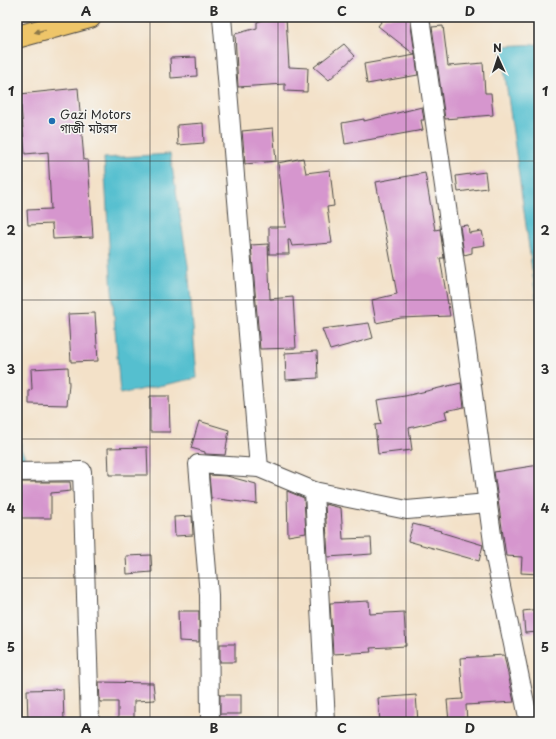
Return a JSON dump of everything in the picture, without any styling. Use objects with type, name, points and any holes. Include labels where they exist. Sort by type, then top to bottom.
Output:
[{"type":"highway","points":[[17,37],[90,17]]},
{"type":"street","points":[[222,17],[259,468]]},
{"type":"street","points":[[420,17],[495,557],[529,722]]},
{"type":"street","points":[[210,722],[210,595],[198,464],[259,468],[314,491],[407,510],[488,503]]},
{"type":"street","points":[[17,472],[82,471],[90,722]]},
{"type":"street","points":[[314,491],[326,722]]},
{"type":"water","points":[[539,44],[539,319],[501,46]]},
{"type":"water","points":[[170,154],[188,265],[197,378],[120,394],[104,158]]},
{"type":"water","points":[[17,413],[20,418],[21,449],[25,455],[23,461],[17,460]]},
{"type":"building","points":[[271,17],[286,17],[289,67],[308,68],[307,92],[285,91],[285,84],[238,87],[235,34],[257,28],[257,22]]},
{"type":"building","points":[[385,17],[408,17],[410,19],[418,75],[367,84],[364,64],[415,55],[378,26]]},
{"type":"building","points":[[443,26],[448,66],[483,63],[485,93],[491,93],[493,115],[445,119],[432,27]]},
{"type":"building","points":[[344,44],[355,56],[329,80],[314,67]]},
{"type":"building","points":[[196,57],[197,76],[171,78],[170,58]]},
{"type":"building","points":[[78,88],[84,160],[88,160],[93,237],[53,239],[52,224],[28,225],[27,210],[51,209],[48,152],[25,154],[20,94]]},
{"type":"building","points":[[422,107],[424,120],[421,120],[423,130],[345,144],[342,123],[364,119],[364,121]]},
{"type":"building","points":[[203,123],[204,143],[178,145],[177,125]]},
{"type":"building","points":[[273,128],[276,161],[245,164],[242,131]]},
{"type":"building","points":[[303,158],[306,173],[330,170],[334,206],[327,207],[332,243],[292,246],[290,240],[288,240],[289,254],[269,254],[269,227],[286,227],[278,163]]},
{"type":"building","points":[[485,172],[487,188],[458,192],[456,176]]},
{"type":"building","points":[[425,173],[435,230],[440,229],[444,258],[440,258],[450,316],[401,318],[376,323],[372,300],[397,294],[376,182]]},
{"type":"building","points":[[468,225],[469,233],[482,231],[485,245],[472,247],[472,253],[464,255],[460,226]]},
{"type":"building","points":[[268,244],[270,299],[293,297],[296,348],[260,349],[251,245]]},
{"type":"building","points":[[95,313],[98,361],[71,362],[68,314]]},
{"type":"building","points":[[369,323],[373,338],[330,350],[322,329]]},
{"type":"building","points":[[317,351],[318,378],[286,380],[285,353]]},
{"type":"building","points":[[68,367],[69,384],[67,405],[29,404],[29,390],[32,389],[31,369]]},
{"type":"building","points":[[461,383],[464,407],[445,411],[447,419],[409,428],[412,450],[378,454],[375,425],[381,424],[377,400],[405,396]]},
{"type":"building","points":[[150,396],[169,396],[170,432],[150,432]]},
{"type":"building","points":[[199,421],[229,430],[225,455],[205,454],[205,452],[191,448]]},
{"type":"building","points":[[147,447],[148,475],[109,475],[108,448]]},
{"type":"building","points":[[539,465],[539,574],[521,573],[522,557],[506,556],[494,472]]},
{"type":"building","points":[[209,475],[227,476],[256,484],[257,504],[211,498]]},
{"type":"building","points":[[17,482],[70,482],[71,491],[51,493],[51,518],[21,518],[21,494],[17,494]]},
{"type":"building","points":[[287,491],[304,498],[306,533],[288,536]]},
{"type":"building","points":[[325,504],[341,508],[343,539],[371,538],[372,554],[328,557]]},
{"type":"building","points":[[192,516],[193,535],[175,536],[174,517]]},
{"type":"building","points":[[413,524],[441,531],[440,532],[483,545],[479,561],[408,541]]},
{"type":"building","points":[[151,555],[152,572],[127,574],[126,556]]},
{"type":"building","points":[[369,601],[370,614],[404,612],[406,646],[370,648],[371,652],[333,654],[330,603]]},
{"type":"building","points":[[539,609],[539,632],[525,633],[523,611]]},
{"type":"building","points":[[178,611],[199,611],[199,642],[179,641]]},
{"type":"building","points":[[220,644],[235,644],[235,662],[220,662]]},
{"type":"building","points":[[504,655],[514,702],[466,705],[467,722],[449,722],[447,700],[463,699],[460,658]]},
{"type":"building","points":[[99,682],[153,683],[155,700],[134,701],[134,719],[118,719],[118,702],[100,702]]},
{"type":"building","points":[[63,689],[64,722],[28,722],[27,690]]},
{"type":"building","points":[[220,695],[241,695],[241,714],[220,714]]},
{"type":"building","points":[[416,695],[418,722],[380,722],[378,698]]},
{"type":"place","name":"Gazi Motors গাজী মটরস","points":[[52,121]]}]
